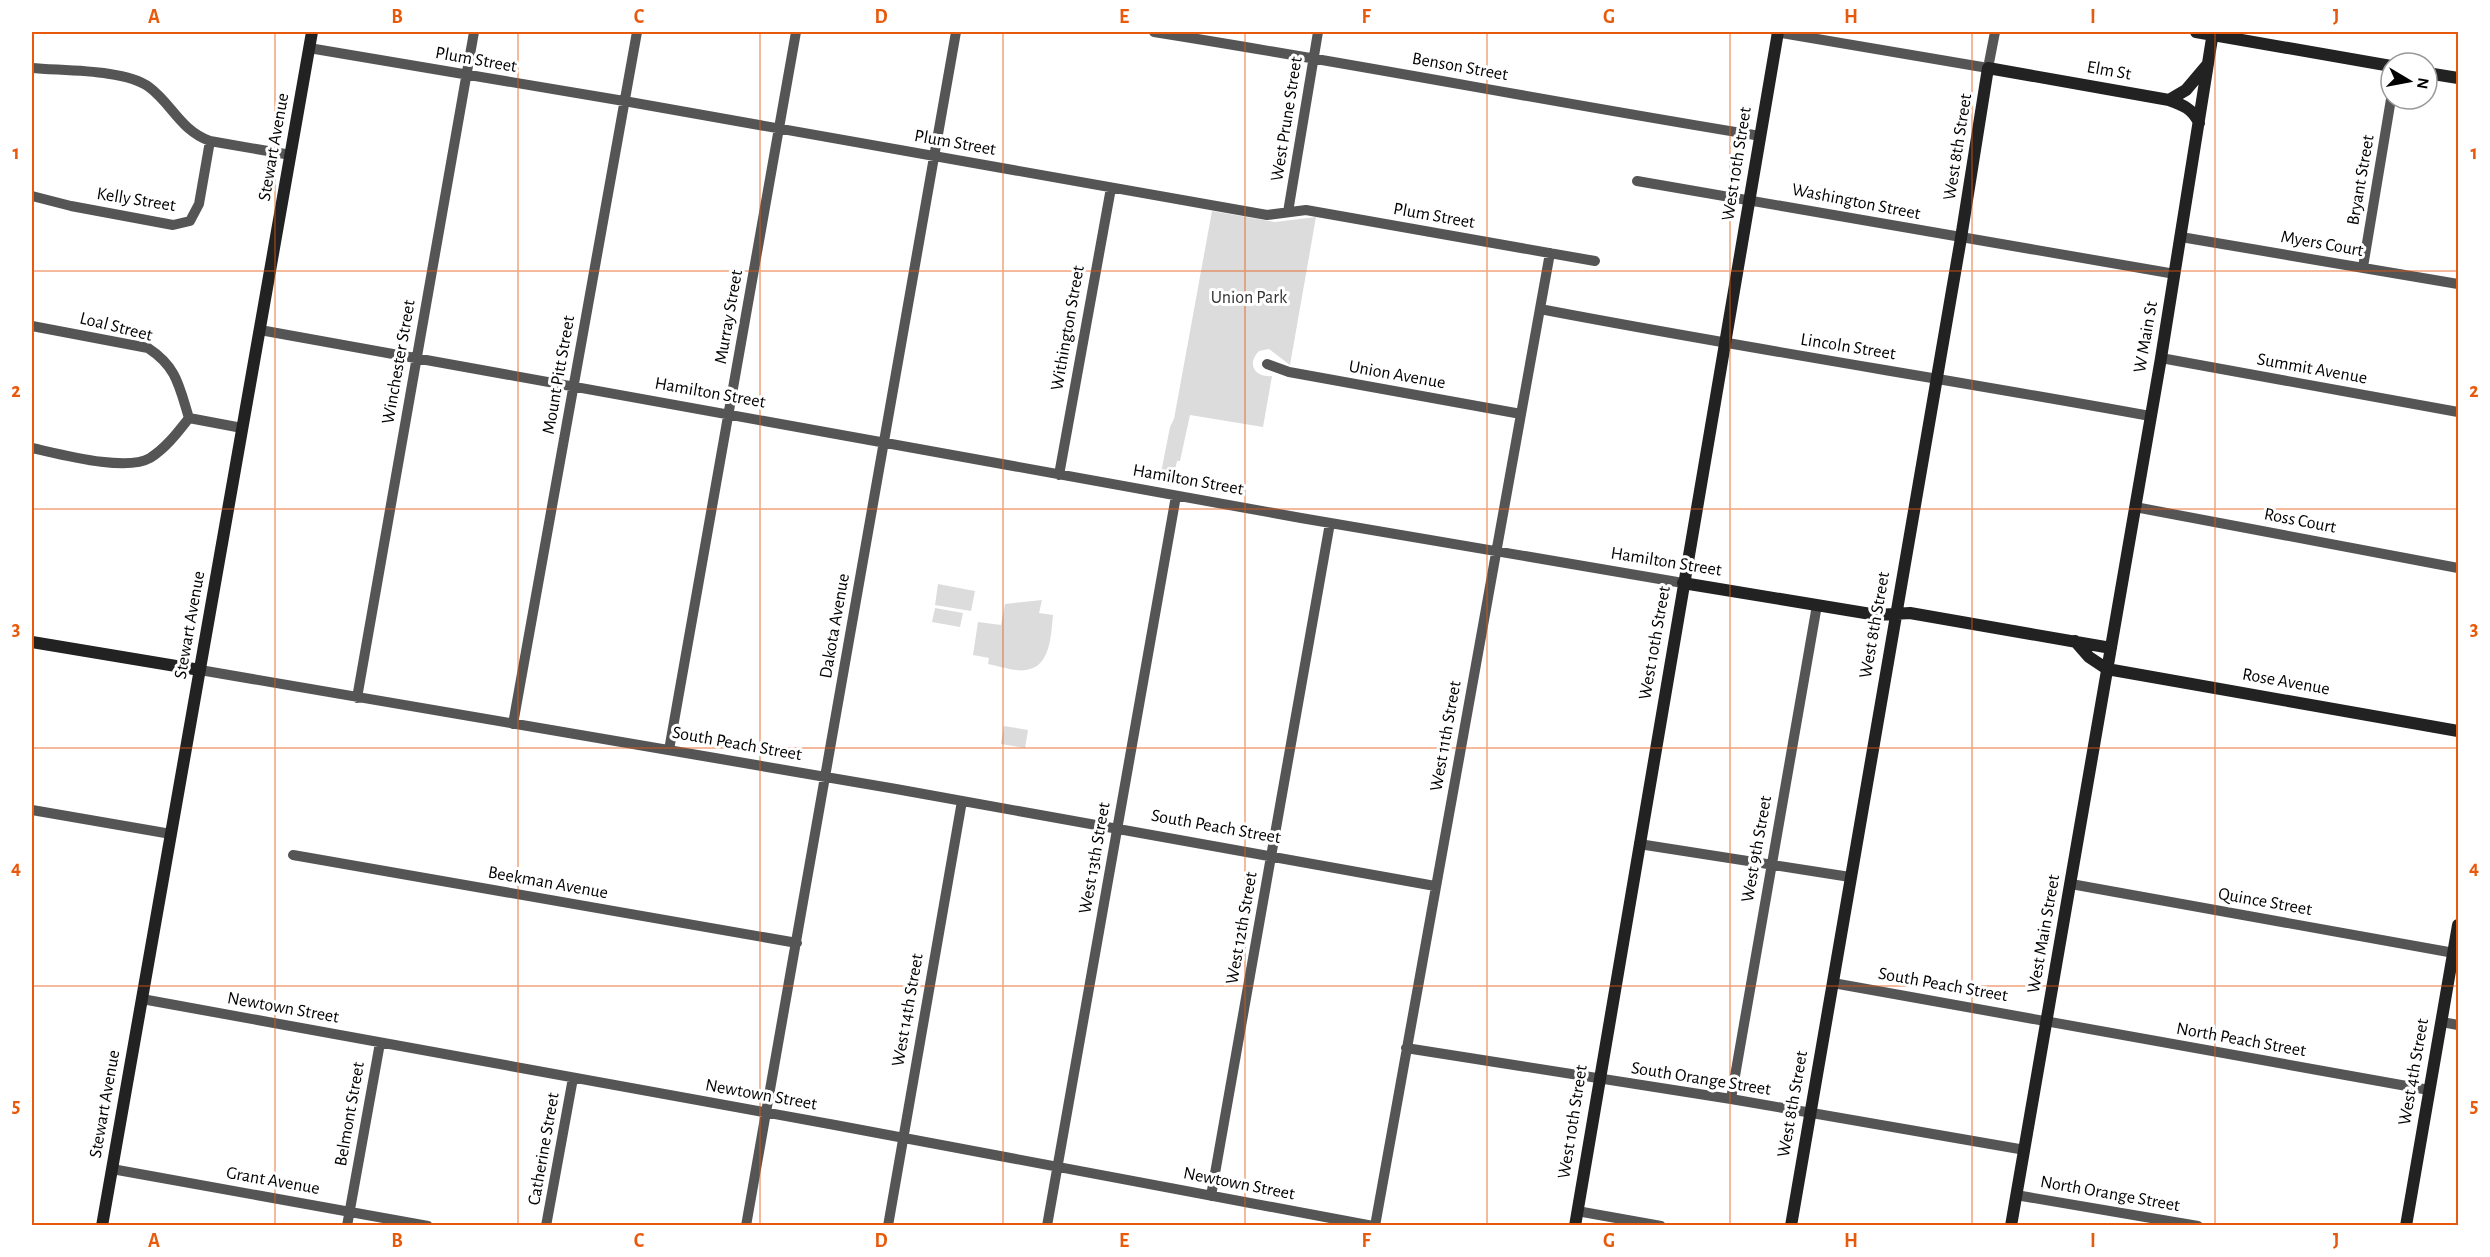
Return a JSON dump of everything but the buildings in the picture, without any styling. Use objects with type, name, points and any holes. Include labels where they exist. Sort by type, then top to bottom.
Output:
[{"type":"main road","name":"Stewart Avenue","points":[[102,1226],[312,32]]},
{"type":"main road","name":"West 10th Street","points":[[1575,1226],[1598,1079],[1777,32]]},
{"type":"main road","points":[[2196,32],[2213,33],[2379,64]]},
{"type":"main road","name":"W Main St","points":[[2111,648],[2175,274],[2213,33]]},
{"type":"main road","points":[[2169,100],[2186,90],[2208,64]]},
{"type":"main road","name":"Elm St","points":[[1989,68],[2169,100],[2188,108],[2195,114],[2199,123]]},
{"type":"main road","name":"West 8th Street","points":[[1791,1226],[1989,68]]},
{"type":"main road","points":[[2439,75],[2458,78]]},
{"type":"main road","name":"Hamilton Street","points":[[1683,583],[1877,615],[1910,614],[2111,648]]},
{"type":"main road","points":[[2074,641],[2089,657],[2108,669]]},
{"type":"main road","name":"South Peach Street","points":[[32,642],[200,670]]},
{"type":"main road","name":"West Main Street","points":[[2011,1226],[2111,648]]},
{"type":"main road","name":"Rose Avenue","points":[[2108,669],[2458,731]]},
{"type":"main road","name":"West 4th Street","points":[[2406,1226],[2458,925]]},
{"type":"street","name":"Winchester Street","points":[[357,698],[474,32]]},
{"type":"street","name":"Mount Pitt Street","points":[[513,724],[637,32]]},
{"type":"street","name":"Murray Street","points":[[669,750],[796,32]]},
{"type":"street","name":"Dakota Avenue","points":[[746,1226],[957,32]]},
{"type":"street","name":"Benson Street","points":[[1154,32],[1314,57],[1614,112],[1760,136]]},
{"type":"street","name":"West Prune Street","points":[[1288,212],[1318,32]]},
{"type":"street","points":[[1777,32],[1989,68]]},
{"type":"street","name":"West 8th Street","points":[[1989,68],[1995,32]]},
{"type":"street","name":"Plum Street","points":[[309,48],[624,101],[1267,215],[1306,210],[1595,261]]},
{"type":"street","points":[[32,68],[133,78],[148,86],[186,128],[198,137],[291,155]]},
{"type":"street","name":"Bryant Street","points":[[2363,267],[2389,111]]},
{"type":"street","name":"Kelly Street","points":[[32,196],[173,225],[183,224],[190,221],[199,204],[210,141]]},
{"type":"street","name":"Washington Street","points":[[1637,181],[2175,274]]},
{"type":"street","name":"Withington Street","points":[[1059,475],[1111,188]]},
{"type":"street","name":"Myers Court","points":[[2181,237],[2458,284]]},
{"type":"street","name":"West 11th Street","points":[[1374,1226],[1550,253]]},
{"type":"street","name":"Lincoln Street","points":[[1540,309],[1725,344],[1937,378],[2150,416]]},
{"type":"street","name":"Loal Street","points":[[32,326],[148,348],[164,359],[172,370],[189,418]]},
{"type":"street","name":"Hamilton Street","points":[[260,330],[1176,496],[1683,583]]},
{"type":"street","name":"Summit Avenue","points":[[2161,358],[2458,412]]},
{"type":"street","name":"Union Avenue","points":[[1267,364],[1288,372],[1521,414]]},
{"type":"street","points":[[32,448],[118,464],[133,464],[148,459],[160,450],[189,418],[242,428]]},
{"type":"street","name":"West 13th Street","points":[[1047,1226],[1176,496]]},
{"type":"street","name":"Ross Court","points":[[2135,507],[2458,568]]},
{"type":"street","name":"West 12th Street","points":[[1211,1196],[1330,523]]},
{"type":"street","name":"West 9th Street","points":[[1731,1099],[1818,605]]},
{"type":"street","name":"South Peach Street","points":[[200,670],[1117,828],[1435,886]]},
{"type":"street","name":"West 14th Street","points":[[888,1226],[962,801]]},
{"type":"street","points":[[32,810],[171,834]]},
{"type":"street","points":[[1639,844],[1850,878]]},
{"type":"street","name":"Beekman Avenue","points":[[293,855],[797,943]]},
{"type":"street","name":"Quince Street","points":[[2071,884],[2454,952]]},
{"type":"street","name":"South Peach Street","points":[[1833,983],[2046,1022]]},
{"type":"street","name":"Newtown Street","points":[[142,999],[903,1137],[1374,1226]]},
{"type":"street","name":"North Peach Street","points":[[2046,1022],[2429,1090]]},
{"type":"street","points":[[2442,1022],[2458,1025]]},
{"type":"street","name":"Belmont Street","points":[[347,1226],[380,1043]]},
{"type":"street","name":"South Orange Street","points":[[1407,1048],[1731,1099],[2025,1150]]},
{"type":"street","name":"Catherine Street","points":[[546,1226],[573,1078]]},
{"type":"street","name":"Grant Avenue","points":[[112,1168],[428,1226]]},
{"type":"street","name":"North Orange Street","points":[[2016,1195],[2198,1226]]},
{"type":"street","points":[[1577,1211],[1661,1226]]},
{"type":"green space","name":"Union Park","points":[[1212,211],[1275,222],[1316,217],[1290,365],[1269,349],[1259,351],[1253,361],[1254,369],[1261,375],[1272,376],[1263,427],[1190,415],[1172,485],[1159,483],[1170,427],[1174,419]]},
{"type":"green space","points":[[938,584],[975,591],[971,611],[935,605]]},
{"type":"green space","points":[[1042,600],[1039,613],[1053,615],[1048,648],[1045,656],[1034,668],[1017,670],[988,664],[989,658],[973,655],[978,622],[1001,625],[1005,604]]},
{"type":"green space","points":[[935,608],[963,613],[960,627],[932,622]]},
{"type":"green space","points":[[1004,726],[1028,730],[1025,748],[1001,744]]}]
